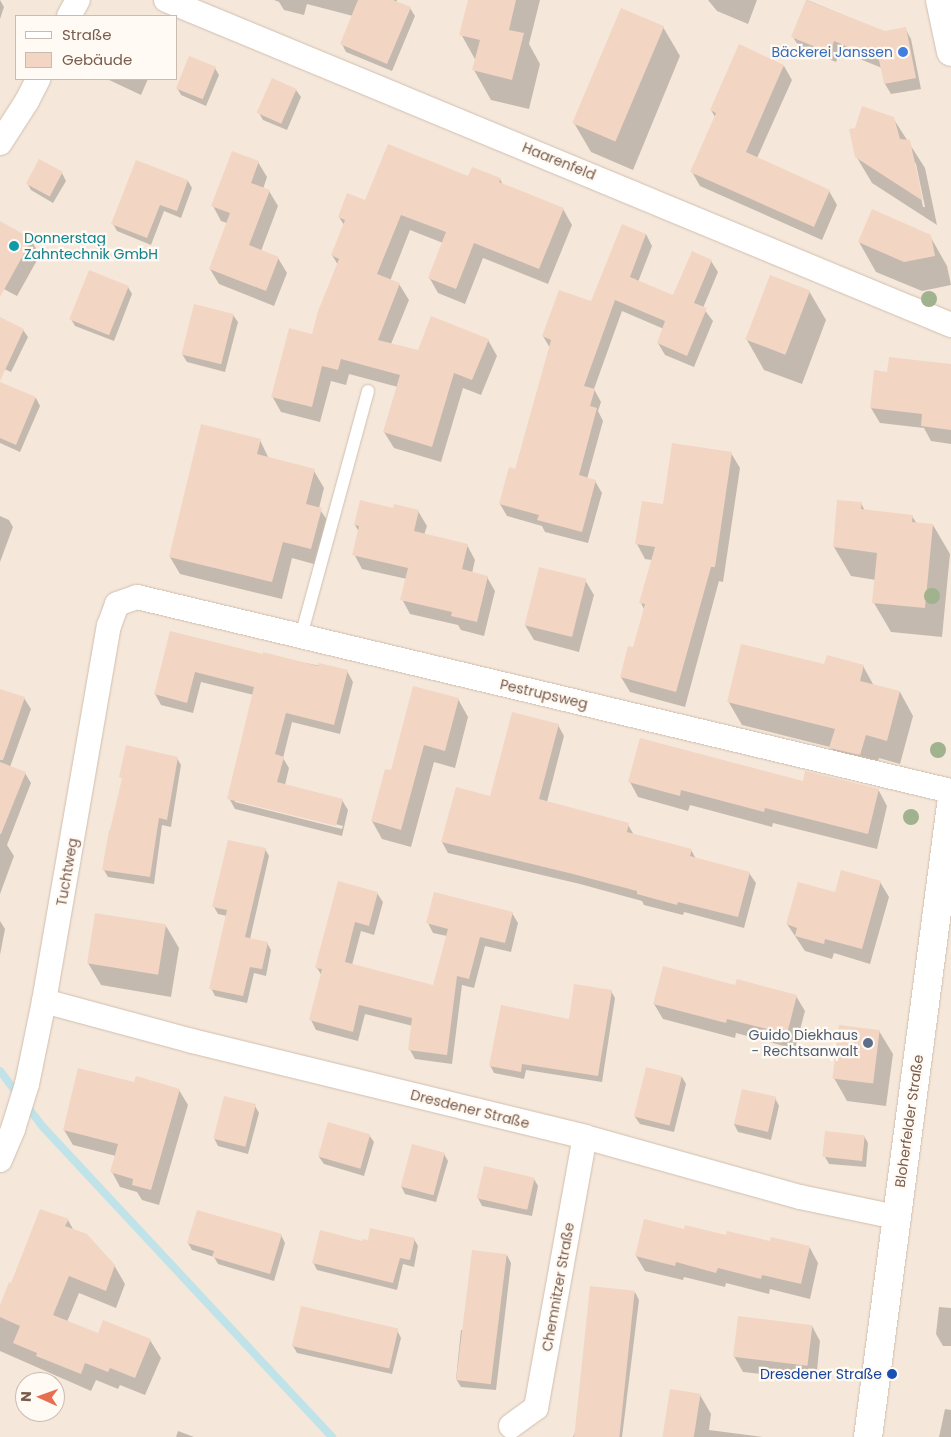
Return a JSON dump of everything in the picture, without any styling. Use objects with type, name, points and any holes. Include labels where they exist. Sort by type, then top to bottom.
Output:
[{"type":"street","points":[[70,15],[78,0]]},
{"type":"street","name":"Haarenfeld","points":[[166,0],[951,325]]},
{"type":"street","points":[[940,0],[951,52]]},
{"type":"street","points":[[0,144],[27,101],[38,80]]},
{"type":"street","name":"Pestrupsweg","points":[[138,597],[951,791]]},
{"type":"street","name":"Tuchtweg","points":[[0,1160],[13,1129],[26,1084],[44,1001],[109,626],[117,604],[138,597]]},
{"type":"street","name":"Bloherfelder Straße","points":[[868,1437],[951,805]]},
{"type":"street","name":"Dresdener Straße","points":[[44,1001],[192,1041],[585,1137],[800,1197],[896,1217]]},
{"type":"street","name":"Chemnitzer Straße","points":[[511,1426],[536,1408],[585,1137]]},
{"type":"lane","points":[[301,636],[368,391]]},
{"type":"shaded area","points":[[0,0],[951,0],[951,1437],[0,1437]]},
{"type":"building","points":[[358,0],[393,0],[411,7],[387,64],[340,44]]},
{"type":"building","points":[[468,0],[516,0],[509,30],[524,33],[512,80],[472,70],[480,40],[459,35]]},
{"type":"building","points":[[806,0],[885,31],[906,27],[916,78],[884,84],[879,60],[834,41],[830,53],[791,37]]},
{"type":"building","points":[[621,8],[664,26],[615,141],[572,123]]},
{"type":"building","points":[[739,44],[784,65],[746,152],[830,190],[814,227],[690,172],[716,113],[710,110]]},
{"type":"building","points":[[189,56],[216,67],[203,99],[176,88]]},
{"type":"building","points":[[272,78],[297,89],[281,124],[257,113]]},
{"type":"building","points":[[862,106],[894,117],[900,139],[910,140],[923,201],[855,157],[849,129],[855,128]]},
{"type":"building","points":[[388,144],[468,176],[472,167],[501,178],[499,182],[564,208],[539,269],[474,243],[456,289],[428,278],[446,232],[401,215],[377,274],[400,283],[378,340],[418,350],[431,316],[489,339],[472,380],[454,373],[432,447],[383,432],[400,375],[341,359],[338,370],[322,366],[312,407],[271,397],[289,328],[312,334],[318,311],[339,259],[331,255],[345,220],[338,217],[347,193],[365,200]]},
{"type":"building","points":[[232,151],[259,161],[251,183],[270,190],[249,245],[279,257],[266,291],[209,269],[230,213],[211,206]]},
{"type":"building","points":[[39,159],[63,172],[50,196],[26,184]]},
{"type":"building","points":[[136,160],[188,180],[177,211],[160,205],[147,238],[111,224]]},
{"type":"building","points":[[872,209],[931,235],[935,256],[904,262],[858,242]]},
{"type":"building","name":"Donnerstag Zahntechnik GmbH","points":[[0,221],[32,239],[0,297]]},
{"type":"building","points":[[622,224],[646,234],[630,277],[673,295],[692,251],[712,260],[694,303],[707,308],[687,356],[657,343],[665,321],[615,300],[584,386],[595,389],[590,406],[597,408],[579,475],[596,480],[582,532],[537,520],[539,515],[499,504],[509,467],[515,469],[551,340],[542,336],[559,290],[591,301]]},
{"type":"building","points":[[89,270],[129,286],[109,335],[69,319]]},
{"type":"building","points":[[770,275],[810,290],[785,355],[745,339]]},
{"type":"building","points":[[194,304],[234,314],[221,364],[181,354]]},
{"type":"building","points":[[0,317],[24,329],[0,381]]},
{"type":"building","points":[[889,357],[951,364],[951,430],[921,426],[922,414],[870,408],[874,370],[887,372]]},
{"type":"building","points":[[0,382],[36,397],[16,445],[0,438]]},
{"type":"building","points":[[201,424],[261,439],[257,454],[315,469],[306,504],[322,508],[311,549],[283,542],[272,582],[169,557]]},
{"type":"building","points":[[672,443],[732,452],[715,567],[711,567],[676,692],[620,677],[628,646],[633,647],[645,604],[639,603],[655,547],[635,544],[642,501],[663,504]]},
{"type":"building","points":[[360,500],[393,508],[394,504],[419,510],[414,531],[468,544],[462,569],[488,576],[477,622],[451,616],[452,612],[400,600],[408,568],[352,555],[359,526],[354,525]]},
{"type":"building","points":[[837,500],[862,502],[861,509],[913,515],[912,522],[933,524],[925,608],[872,603],[877,553],[833,547]]},
{"type":"building","points":[[539,567],[587,579],[572,637],[524,625]]},
{"type":"building","points":[[170,631],[263,654],[263,652],[318,666],[319,663],[348,670],[334,725],[286,713],[275,754],[284,757],[277,782],[343,799],[336,826],[227,799],[254,687],[195,672],[187,703],[154,694]]},
{"type":"building","points":[[741,644],[824,664],[827,655],[864,665],[860,681],[900,691],[887,741],[866,735],[860,755],[829,748],[835,729],[727,702]]},
{"type":"building","points":[[413,686],[459,698],[445,751],[424,745],[401,830],[371,821],[385,769],[391,770]]},
{"type":"building","points":[[0,689],[25,697],[3,760],[0,760]]},
{"type":"building","points":[[512,712],[559,724],[539,799],[629,823],[627,832],[692,849],[690,856],[750,872],[738,917],[678,902],[677,905],[637,894],[637,891],[441,842],[456,787],[490,796]]},
{"type":"building","points":[[640,738],[803,781],[805,771],[879,789],[868,834],[765,808],[764,812],[681,790],[680,796],[628,782]]},
{"type":"building","points":[[126,745],[178,757],[167,820],[159,818],[150,877],[102,870],[109,830],[122,778],[119,777]]},
{"type":"building","points":[[0,762],[26,772],[1,834],[0,834]]},
{"type":"building","points":[[228,840],[266,848],[245,937],[268,942],[262,969],[250,967],[243,996],[209,989],[227,910],[212,907]]},
{"type":"building","points":[[841,870],[881,881],[862,949],[825,939],[824,944],[795,936],[797,928],[786,924],[798,882],[835,892]]},
{"type":"building","points":[[338,881],[378,892],[369,926],[355,922],[345,962],[433,985],[448,929],[426,923],[434,892],[513,912],[505,943],[480,937],[469,979],[457,976],[447,1055],[408,1050],[412,1018],[359,1005],[353,1032],[309,1020],[322,969],[315,968]]},
{"type":"building","points":[[95,913],[166,924],[158,975],[87,963]]},
{"type":"building","points":[[663,966],[735,985],[737,979],[797,995],[787,1034],[727,1019],[726,1023],[653,1004]]},
{"type":"building","points":[[574,984],[612,990],[598,1076],[522,1064],[521,1072],[489,1066],[501,1005],[569,1019]]},
{"type":"building","points":[[839,1025],[880,1030],[873,1084],[832,1079]]},
{"type":"building","points":[[646,1067],[682,1076],[670,1125],[634,1116]]},
{"type":"building","points":[[78,1068],[134,1082],[136,1076],[180,1089],[151,1190],[132,1185],[133,1179],[110,1172],[118,1144],[63,1130]]},
{"type":"building","points":[[742,1089],[776,1097],[768,1132],[734,1124]]},
{"type":"building","points":[[224,1096],[256,1104],[245,1147],[213,1139]]},
{"type":"building","points":[[328,1122],[370,1134],[360,1169],[318,1157]]},
{"type":"building","points":[[825,1131],[865,1135],[862,1161],[822,1157]]},
{"type":"building","points":[[412,1144],[445,1153],[433,1195],[401,1187]]},
{"type":"building","points":[[484,1166],[535,1178],[527,1210],[477,1198]]},
{"type":"building","points":[[40,1209],[69,1219],[65,1226],[87,1234],[115,1265],[106,1291],[69,1276],[53,1315],[98,1333],[103,1320],[151,1339],[135,1378],[110,1368],[108,1372],[85,1363],[81,1374],[36,1356],[37,1353],[13,1343],[20,1326],[0,1317],[0,1305],[9,1282],[11,1283]]},
{"type":"building","points":[[197,1210],[282,1234],[270,1274],[212,1257],[214,1251],[187,1243]]},
{"type":"building","points":[[644,1219],[684,1229],[685,1225],[726,1235],[727,1231],[770,1241],[771,1237],[810,1246],[801,1284],[762,1275],[761,1279],[718,1268],[716,1273],[676,1262],[675,1266],[635,1256]]},
{"type":"building","points":[[370,1228],[415,1238],[410,1260],[400,1258],[393,1283],[312,1263],[320,1230],[362,1241],[363,1239],[368,1240]]},
{"type":"building","points":[[472,1250],[507,1254],[491,1384],[456,1380]]},
{"type":"building","points":[[590,1286],[635,1291],[619,1437],[574,1437]]},
{"type":"building","points":[[301,1306],[398,1328],[389,1368],[292,1346]]},
{"type":"building","points":[[738,1316],[812,1325],[807,1366],[733,1357]]},
{"type":"building","points":[[670,1389],[701,1394],[694,1437],[662,1437]]},
{"type":"waterway","points":[[0,1071],[43,1127],[332,1437]]},
{"type":"place","name":"Bäckerei Janssen","points":[[903,52]]},
{"type":"place","name":"Donnerstag Zahntechnik GmbH","points":[[14,246]]},
{"type":"place","name":"Guido Diekhaus - Rechtsanwalt","points":[[868,1043]]},
{"type":"place","name":"Dresdener Straße","points":[[892,1374]]}]
